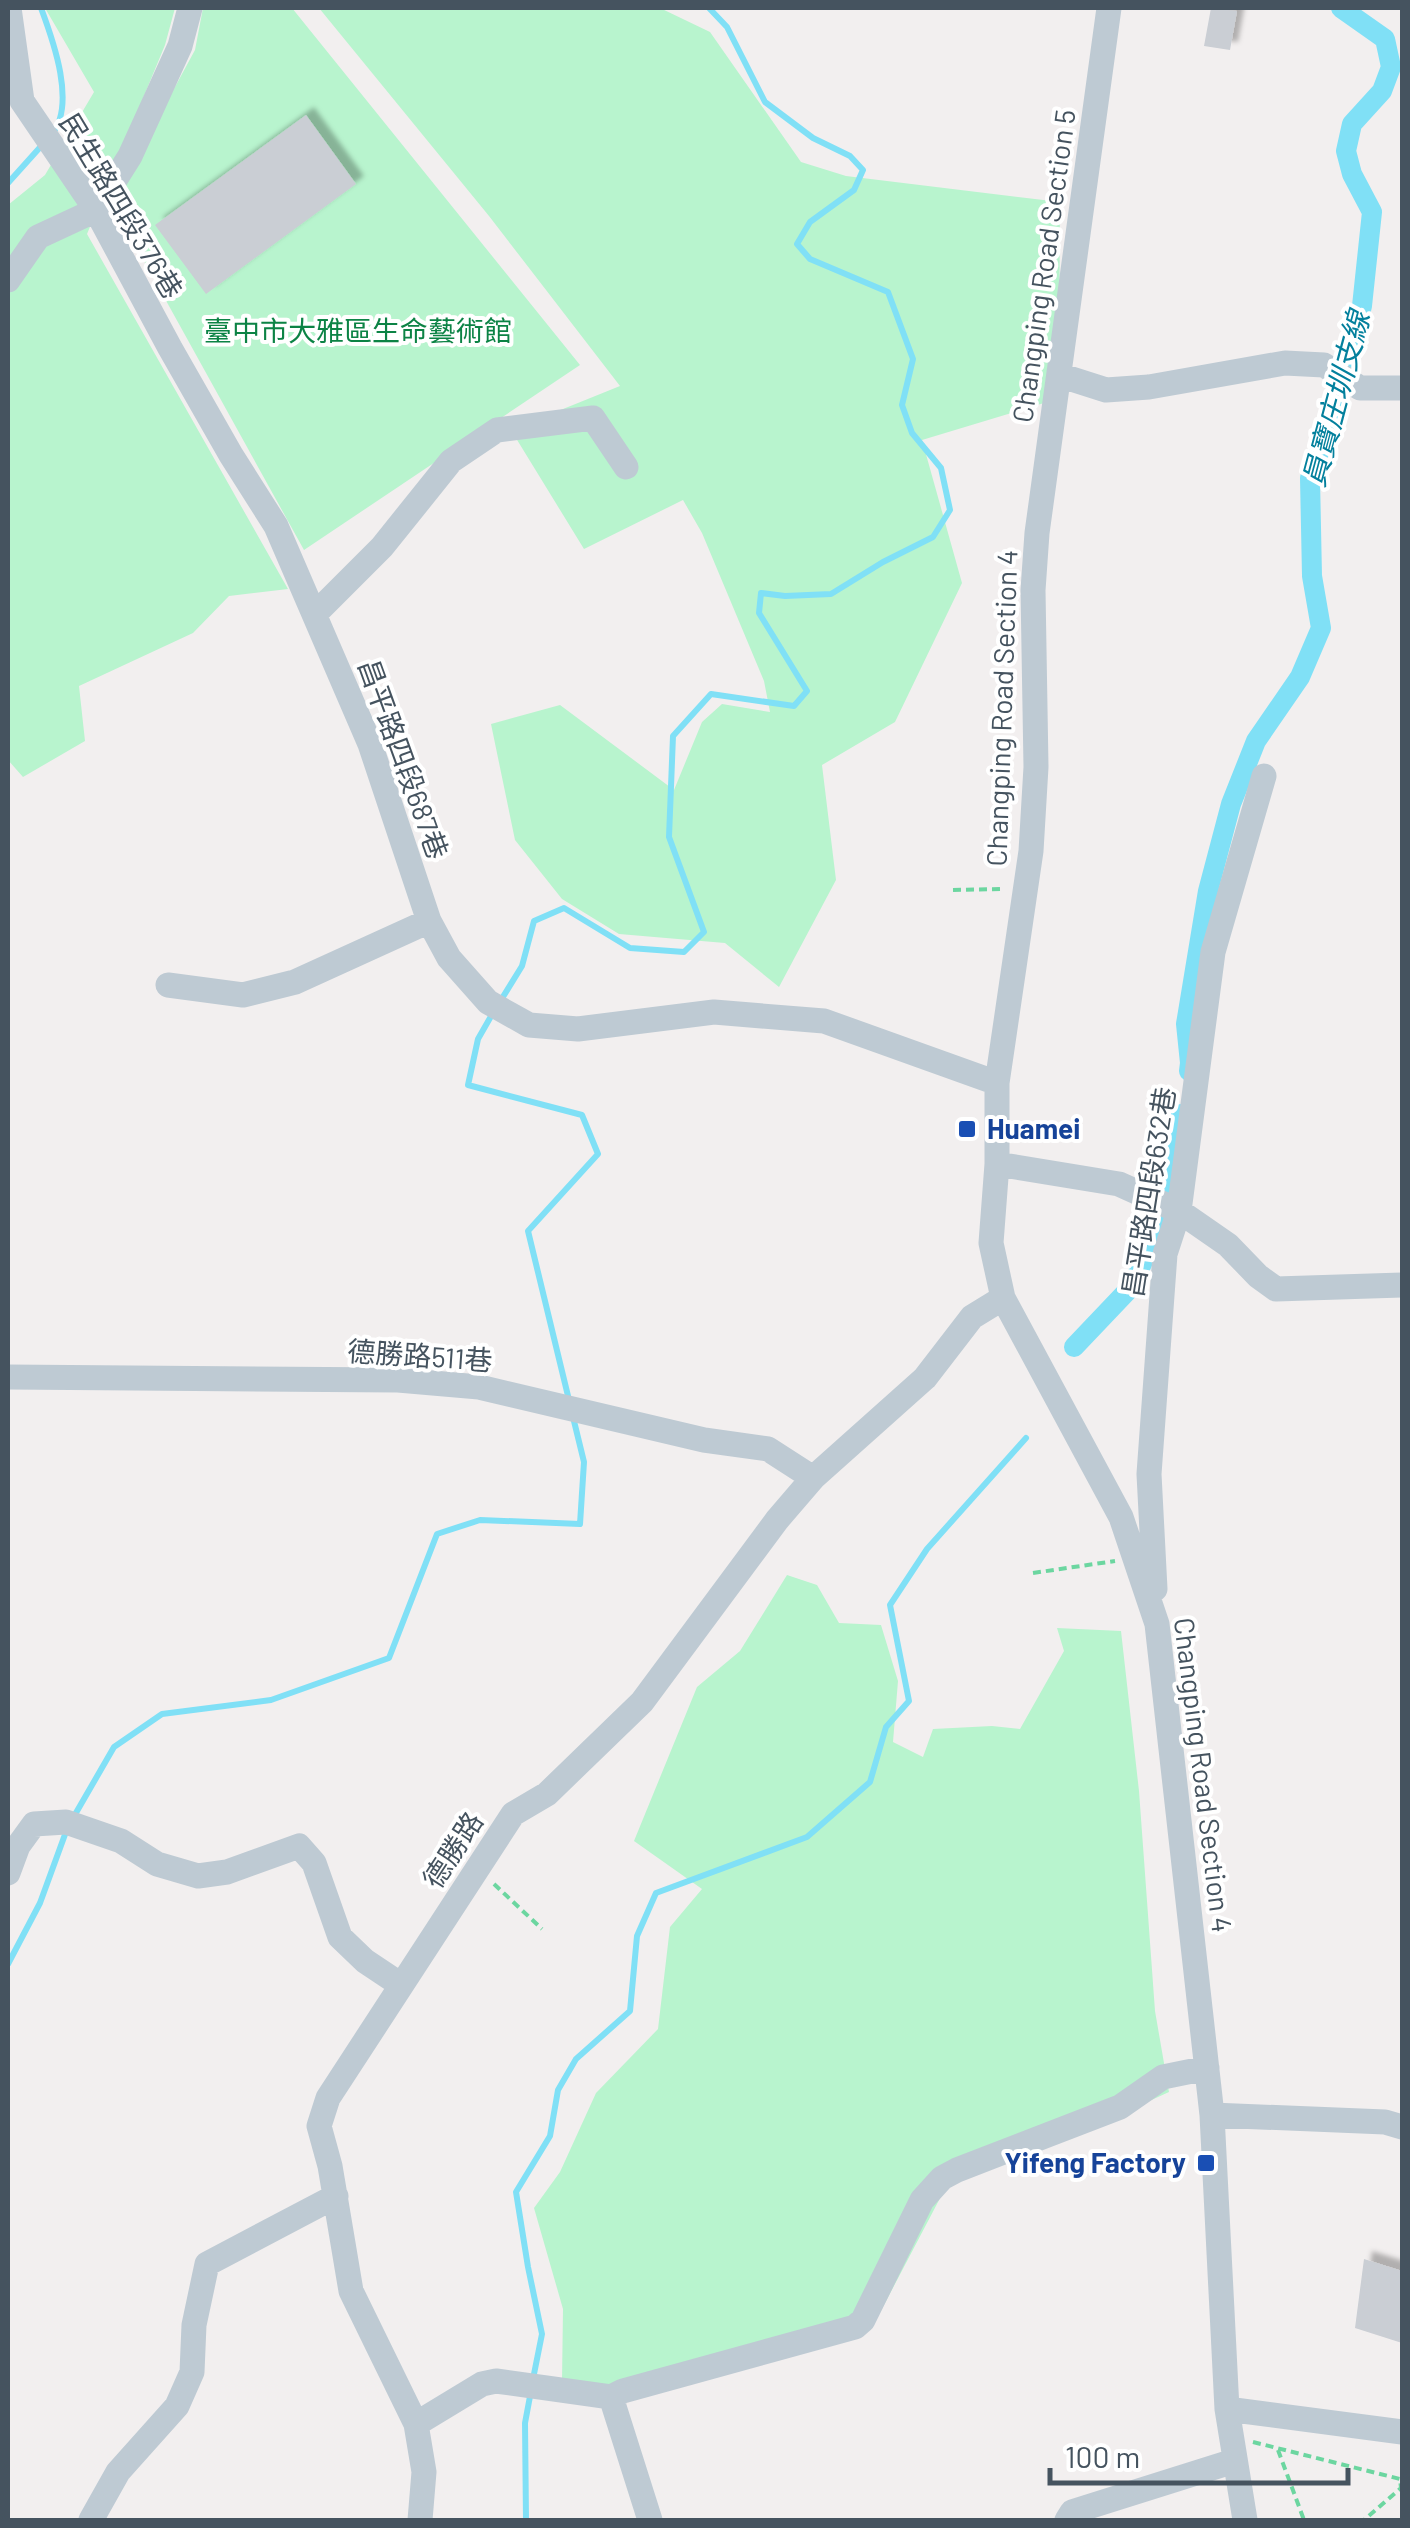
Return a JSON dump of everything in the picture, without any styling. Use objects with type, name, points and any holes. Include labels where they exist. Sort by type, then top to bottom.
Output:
[{"type":"street","name":"民生路四段376巷","points":[[9,8],[15,102],[96,210],[170,348],[276,526]]},
{"type":"street","points":[[8,280],[38,236],[96,210],[130,156],[180,46],[190,8]]},
{"type":"street","name":"Changping Road Section 5","points":[[1037,533],[1110,8]]},
{"type":"street","points":[[1059,375],[1106,390],[1149,387],[1285,363],[1324,364],[1360,388],[1402,388]]},
{"type":"street","points":[[315,614],[382,547],[451,461],[497,430],[593,418],[626,467]]},
{"type":"street","name":"昌平路四段687巷","points":[[276,526],[370,744],[429,921],[449,958],[488,1002],[529,1025],[578,1028],[714,1012],[824,1021],[997,1084]]},
{"type":"street","name":"Changping Road Section 4","points":[[1037,533],[1032,590],[1036,767],[1031,852],[997,1084],[997,1164],[991,1242],[1004,1298],[1121,1517],[1157,1624],[1212,2115],[1227,2409],[1245,2520]]},
{"type":"street","name":"昌平路四段632巷","points":[[1157,1624],[1149,1474],[1165,1254],[1178,1211],[1213,952],[1264,776]]},
{"type":"street","points":[[168,985],[244,995],[296,982],[429,921]]},
{"type":"street","points":[[997,1164],[1119,1184],[1178,1211],[1228,1245],[1276,1289],[1402,1286]]},
{"type":"street","name":"德勝路","points":[[420,2520],[424,2472],[416,2424],[352,2290],[319,2126],[328,2098],[512,1814],[547,1794],[642,1702],[777,1520],[813,1478],[925,1378],[972,1317],[1004,1298]]},
{"type":"street","name":"德勝路511巷","points":[[8,1377],[398,1380],[479,1387],[704,1440],[768,1449],[813,1478]]},
{"type":"street","points":[[8,1873],[18,1846],[34,1824],[73,1825],[121,1841],[157,1864],[198,1876],[227,1872],[299,1846],[314,1863],[340,1937],[365,1961],[402,1985]]},
{"type":"street","points":[[416,2424],[482,2384],[496,2381],[611,2396],[855,2327],[863,2320],[922,2200],[942,2178],[1120,2108],[1163,2077],[1207,2068]]},
{"type":"street","points":[[1212,2115],[1385,2122],[1402,2127]]},
{"type":"street","points":[[91,2520],[118,2472],[177,2406],[192,2372],[194,2325],[207,2264],[336,2196]]},
{"type":"street","points":[[611,2396],[650,2520]]},
{"type":"street","points":[[1227,2409],[1402,2432]]},
{"type":"street","points":[[1067,2520],[1072,2512],[1234,2462]]},
{"type":"path","points":[[953,890],[1026,888]]},
{"type":"path","points":[[1033,1573],[1135,1558]]},
{"type":"path","points":[[477,1869],[542,1928]]},
{"type":"path","points":[[1252,2441],[1400,2478],[1401,2488],[1364,2520]]},
{"type":"path","points":[[1277,2448],[1304,2520]]},
{"type":"green space","points":[[45,8],[175,8],[165,45],[87,234],[288,589],[229,596],[193,633],[79,686],[85,741],[23,777],[8,760],[8,205],[45,175],[94,92]]},
{"type":"green space","name":"臺中市大雅區生命藝術館","points":[[203,8],[292,8],[580,365],[304,550],[112,203],[195,50]]},
{"type":"green space","points":[[319,8],[660,8],[710,32],[801,162],[846,176],[1060,202],[1059,368],[1044,403],[922,440],[962,583],[895,722],[822,765],[836,880],[779,987],[725,943],[619,934],[562,899],[515,840],[491,724],[560,705],[674,790],[702,722],[722,704],[770,712],[764,681],[702,533],[683,500],[584,549],[511,430],[620,386],[489,216]]},
{"type":"green space","points":[[787,1575],[817,1585],[839,1623],[881,1625],[898,1681],[893,1742],[923,1757],[933,1729],[1020,1729],[1064,1651],[1057,1628],[1121,1631],[1139,1791],[1155,2011],[1169,2092],[948,2183],[875,2322],[613,2390],[562,2381],[563,2309],[534,2208],[560,2172],[596,2093],[658,2029],[670,1927],[702,1889],[634,1841],[697,1687],[740,1651]]},
{"type":"building","points":[[1211,8],[1237,11],[1230,50],[1204,46]]},
{"type":"building","points":[[306,115],[356,184],[206,294],[155,225]]},
{"type":"building","points":[[1364,2259],[1402,2271],[1402,2343],[1355,2328]]},
{"type":"waterway","points":[[41,8],[56,55],[62,91],[59,123],[51,135]]},
{"type":"waterway","points":[[501,1000],[522,966],[534,921],[564,908],[630,948],[684,952],[704,932],[669,837],[673,736],[711,694],[794,706],[807,691],[759,613],[761,593],[831,594],[933,537],[950,510],[941,468],[912,433],[902,405],[913,359],[888,292],[810,259],[797,244],[810,222],[854,190],[863,170],[850,156],[813,138],[765,102],[727,27],[709,8]]},
{"type":"waterway","name":"員寶庄圳支線","points":[[1189,1071],[1186,1024],[1208,891],[1231,804],[1256,741],[1300,677],[1321,628],[1312,576],[1310,478],[1336,404],[1362,306],[1372,212],[1352,174],[1346,151],[1352,124],[1382,91],[1391,67],[1385,39],[1341,8]]},
{"type":"waterway","points":[[8,183],[43,144]]},
{"type":"waterway","points":[[494,1011],[478,1039],[468,1085],[582,1115],[598,1154],[528,1231],[569,1400]]},
{"type":"waterway","points":[[1074,1347],[1132,1286],[1161,1221],[1181,1114]]},
{"type":"waterway","points":[[73,1818],[114,1747],[162,1714],[271,1700],[389,1658],[437,1534],[480,1520],[580,1524],[584,1462],[573,1417]]},
{"type":"waterway","points":[[533,2379],[542,2334],[516,2192],[550,2136],[558,2090],[576,2059],[630,2011],[637,1936],[656,1893],[807,1837],[870,1782],[886,1727],[909,1701],[890,1605],[927,1549],[1026,1438]]},
{"type":"waterway","points":[[8,1964],[40,1903],[67,1829]]},
{"type":"waterway","points":[[526,2520],[525,2423],[531,2391]]},
{"type":"place","name":"Huamei","points":[[967,1129]]},
{"type":"place","name":"Yifeng Factory","points":[[1206,2163]]}]
